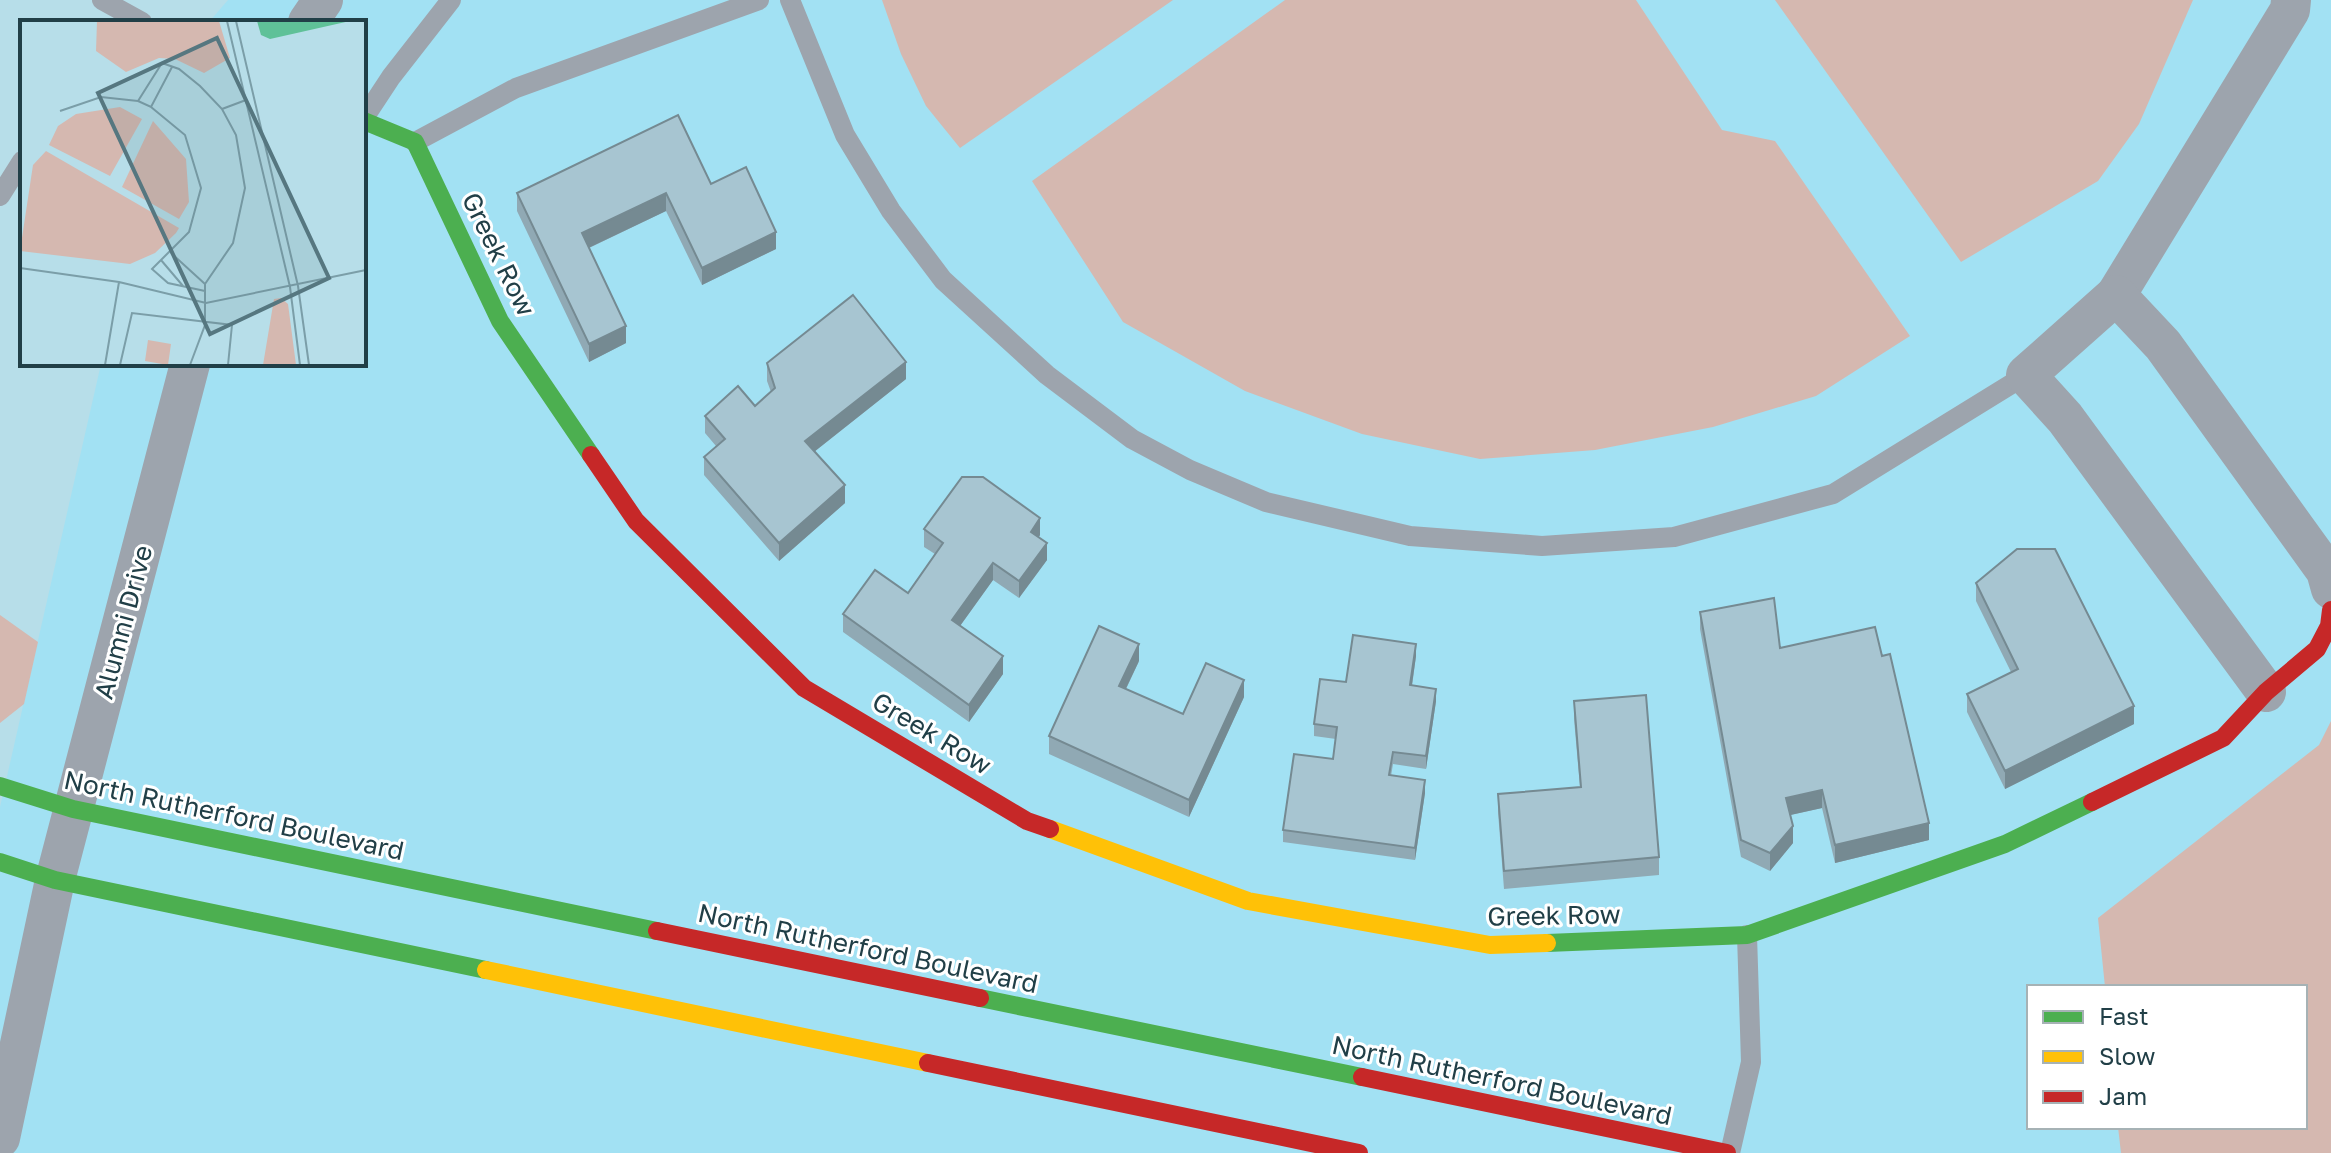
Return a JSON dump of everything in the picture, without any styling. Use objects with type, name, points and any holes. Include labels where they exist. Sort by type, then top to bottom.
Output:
[{"type":"main road","points":[[366,121],[415,142]]},
{"type":"main road","name":"Greek Row","points":[[415,142],[500,321],[636,521],[804,688],[1027,821],[1248,901],[1490,945],[1747,935],[2005,844],[2223,738],[2266,692]]},
{"type":"main road","points":[[2266,692],[2317,649],[2329,626],[2331,610]]},
{"type":"main road","name":"North Rutherford Boulevard","points":[[0,786],[73,809],[1728,1153]]},
{"type":"main road","points":[[0,862],[55,880],[1359,1153]]},
{"type":"street","points":[[309,20],[323,0]]},
{"type":"street","points":[[2266,692],[2065,418],[2026,375],[2116,295],[2290,10],[2291,0]]},
{"type":"street","points":[[2116,295],[2163,345],[2326,571],[2331,589]]},
{"type":"street","name":"Alumni Drive","points":[[0,1138],[55,880],[189,366]]},
{"type":"lane","points":[[366,117],[391,77],[451,0]]},
{"type":"lane","points":[[415,142],[516,88],[759,0]]},
{"type":"lane","points":[[790,0],[845,135],[891,211],[943,280],[1047,375],[1132,439],[1190,470],[1266,502],[1410,536],[1542,546],[1674,537],[1833,494],[2026,375]]},
{"type":"lane","points":[[115,8],[138,20]]},
{"type":"lane","points":[[0,196],[20,164]]},
{"type":"lane","points":[[1728,1153],[1751,1062],[1747,935]]},
{"type":"shaded area","points":[[228,0],[2331,0],[2331,1153],[0,1153],[0,807],[101,366],[366,366],[366,20],[211,20]]},
{"type":"shaded area","points":[[882,0],[1173,0],[960,148],[926,106],[901,54]]},
{"type":"shaded area","points":[[1285,0],[1636,0],[1722,130],[1775,141],[1910,336],[1816,396],[1713,427],[1595,450],[1480,459],[1362,434],[1245,391],[1123,322],[1032,181]]},
{"type":"shaded area","points":[[1775,0],[2193,0],[2139,124],[2098,181],[1961,262]]},
{"type":"shaded area","points":[[0,615],[38,642],[24,704],[0,723]]},
{"type":"shaded area","points":[[2331,721],[2331,1153],[2121,1153],[2118,1129],[2307,1129],[2307,985],[2105,985],[2098,918],[2319,745]]},
{"type":"building","points":[[678,115],[711,184],[746,167],[776,232],[702,268],[666,193],[582,233],[626,326],[589,344],[517,193]]},
{"type":"building","points":[[853,295],[906,362],[805,441],[845,485],[779,543],[704,457],[725,439],[705,416],[738,386],[755,406],[775,388],[767,363]]},
{"type":"building","points":[[962,477],[983,477],[1040,518],[1031,532],[1047,543],[1019,581],[993,563],[952,620],[1003,656],[969,705],[843,614],[875,570],[908,593],[943,543],[924,529]]},
{"type":"building","points":[[2017,549],[2055,549],[2134,706],[2005,771],[1967,694],[2018,669],[1976,583]]},
{"type":"building","points":[[1774,598],[1780,648],[1875,627],[1882,656],[1890,654],[1929,823],[1835,845],[1822,790],[1786,798],[1793,826],[1770,853],[1741,840],[1700,612]]},
{"type":"building","points":[[1099,626],[1139,644],[1119,686],[1183,714],[1206,663],[1244,680],[1189,800],[1049,736]]},
{"type":"building","points":[[1353,635],[1416,644],[1410,685],[1436,689],[1426,756],[1393,752],[1389,775],[1425,780],[1415,848],[1283,830],[1294,754],[1333,759],[1337,727],[1314,724],[1320,679],[1346,682]]},
{"type":"building","points":[[1646,695],[1659,857],[1504,871],[1498,794],[1581,787],[1574,701]]},
{"type":"traffic: fast","points":[[366,122],[415,142],[500,321],[591,455]]},
{"type":"traffic: fast","points":[[0,786],[73,809],[657,931]]},
{"type":"traffic: fast","points":[[1547,943],[1747,935],[2005,844],[2092,802]]},
{"type":"traffic: fast","points":[[0,862],[55,880],[486,970]]},
{"type":"traffic: fast","points":[[980,998],[1362,1077]]},
{"type":"traffic: slow","points":[[1050,829],[1248,901],[1490,945],[1547,943]]},
{"type":"traffic: slow","points":[[486,970],[928,1063]]},
{"type":"traffic: jam","points":[[591,455],[636,521],[804,688],[1027,821],[1050,829]]},
{"type":"traffic: jam","points":[[2092,802],[2223,738],[2266,692],[2317,649],[2329,626],[2331,610]]},
{"type":"traffic: jam","points":[[657,931],[980,998]]},
{"type":"traffic: jam","points":[[928,1063],[1359,1153]]},
{"type":"traffic: jam","points":[[1362,1077],[1727,1153]]}]
